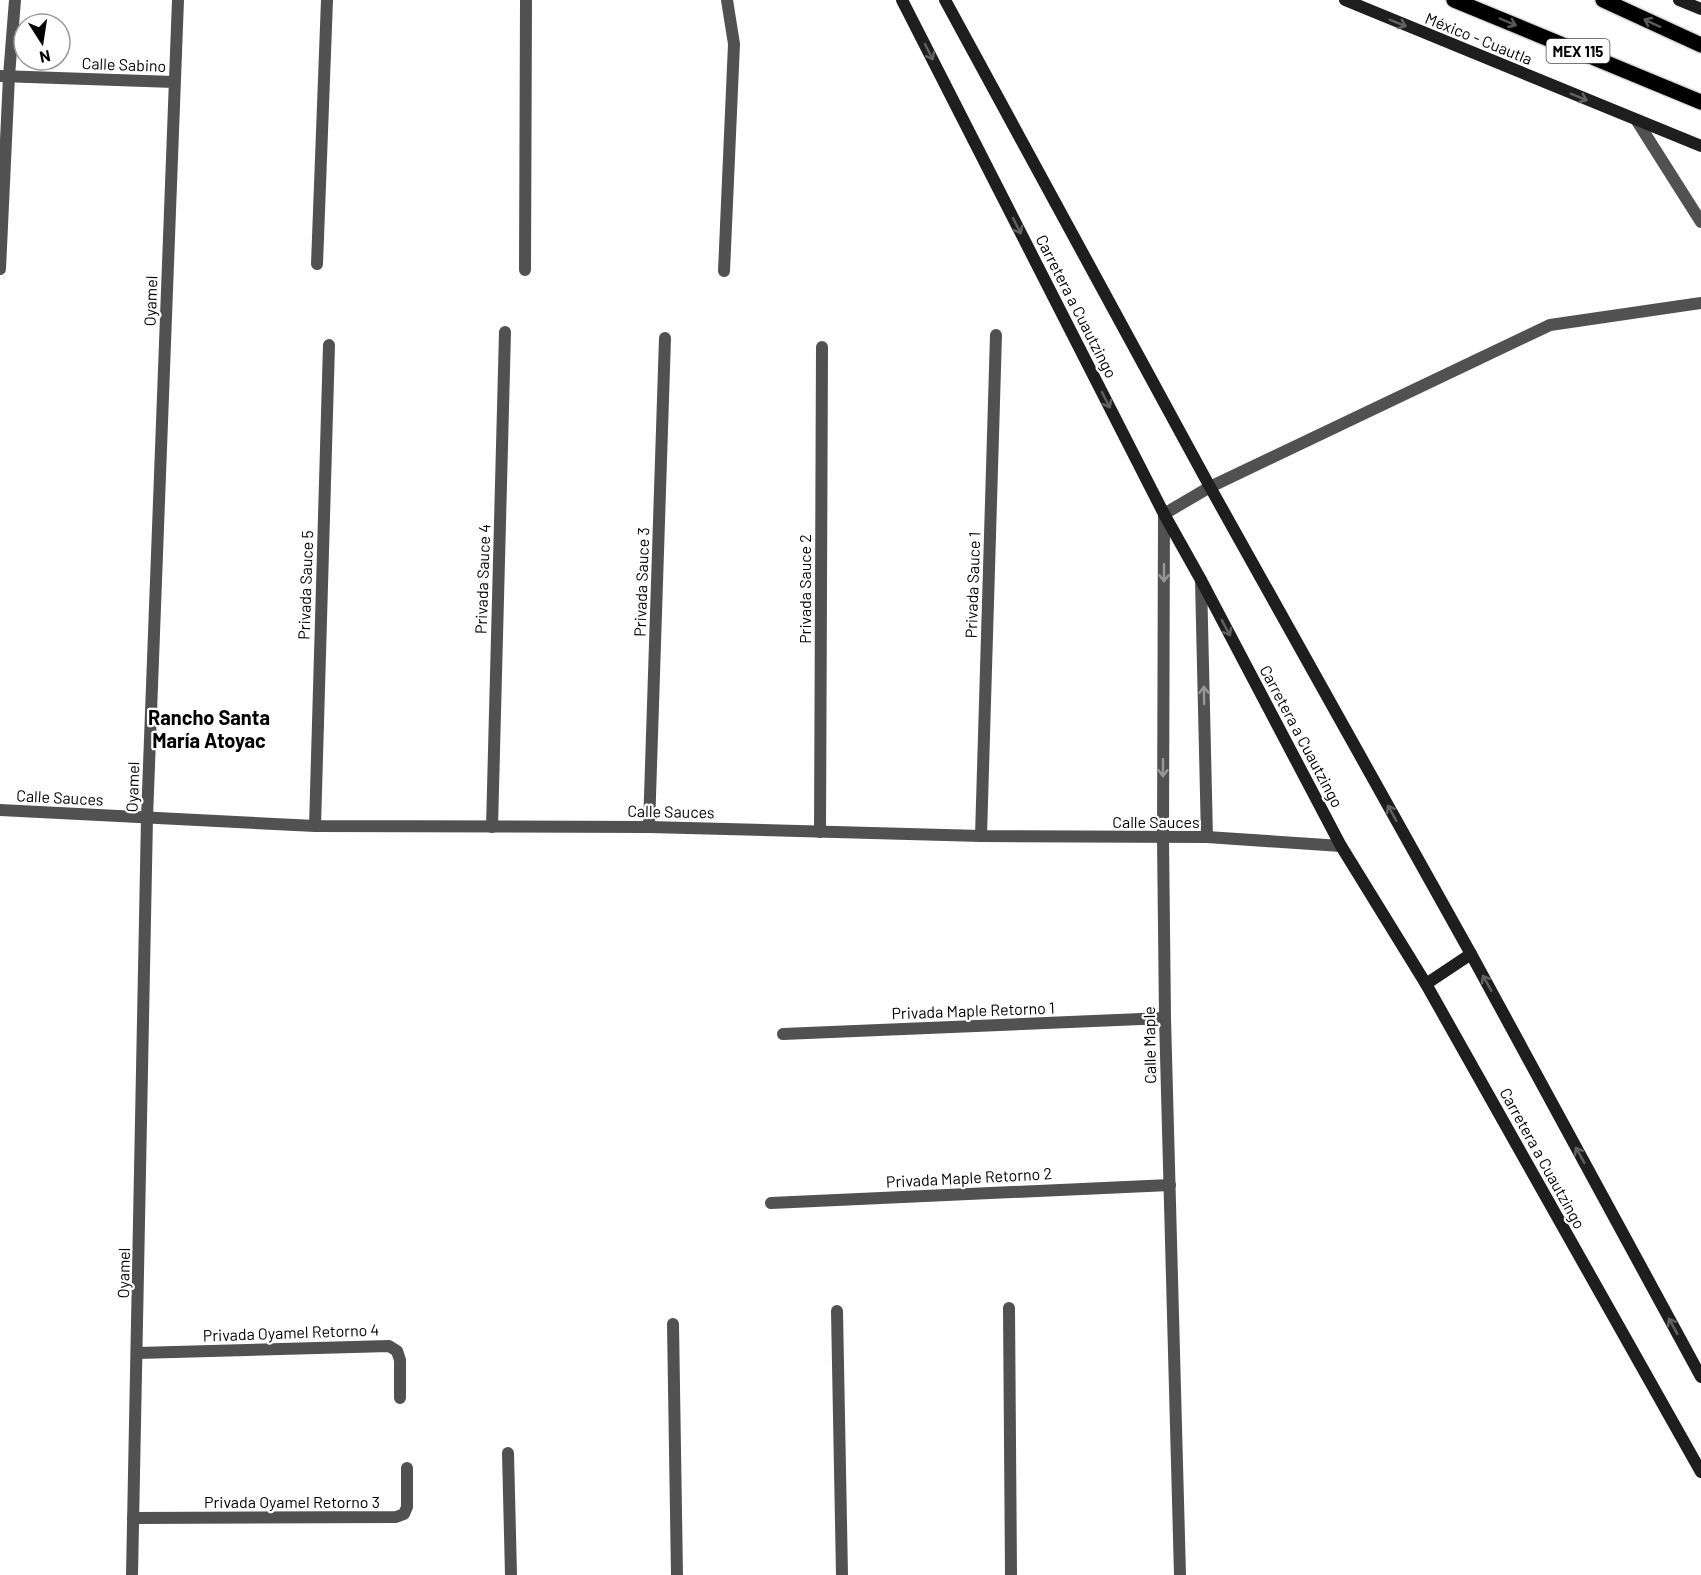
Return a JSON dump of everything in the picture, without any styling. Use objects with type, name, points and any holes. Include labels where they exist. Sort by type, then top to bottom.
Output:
[{"type":"main road","name":"Carretera a Cuautzingo","points":[[902,0],[1164,514],[1341,846],[1426,984],[1701,1472]]},
{"type":"main road","name":"Carretera a Cuautzingo","points":[[945,0],[1210,487],[1471,954],[1701,1377]]},
{"type":"main road","name":"México - Cuautla","points":[[1345,0],[1701,146]]},
{"type":"main road","name":"MEX 115","points":[[1454,0],[1701,102]]},
{"type":"main road","points":[[1603,0],[1701,45]]},
{"type":"main road","points":[[1679,0],[1701,9]]},
{"type":"main road","points":[[1426,984],[1471,954]]},
{"type":"street","points":[[0,269],[4,76],[15,0]]},
{"type":"street","name":"Oyamel","points":[[132,1575],[147,818],[178,0]]},
{"type":"street","points":[[317,264],[327,0]]},
{"type":"street","points":[[525,270],[526,0]]},
{"type":"street","points":[[724,271],[734,44],[727,0]]},
{"type":"street","name":"Calle Sabino","points":[[4,76],[174,82]]},
{"type":"street","points":[[1637,121],[1701,222]]},
{"type":"street","points":[[1164,514],[1210,487],[1550,325],[1701,303]]},
{"type":"street","name":"Privada Sauce 4","points":[[492,826],[505,332]]},
{"type":"street","name":"Privada Sauce 1","points":[[981,836],[996,334]]},
{"type":"street","name":"Privada Sauce 3","points":[[649,827],[665,338]]},
{"type":"street","name":"Privada Sauce 5","points":[[315,826],[329,345]]},
{"type":"street","name":"Privada Sauce 2","points":[[820,832],[822,347]]},
{"type":"street","name":"Calle Maple","points":[[1164,514],[1165,1018],[1180,1575]]},
{"type":"street","points":[[1201,580],[1207,837]]},
{"type":"street","name":"Calle Sauces","points":[[0,810],[315,826],[649,827],[981,836],[1207,837],[1341,846]]},
{"type":"street","name":"Privada Maple Retorno 1","points":[[783,1034],[1165,1018]]},
{"type":"street","name":"Privada Maple Retorno 2","points":[[771,1203],[1170,1185]]},
{"type":"street","points":[[1009,1308],[1011,1575]]},
{"type":"street","points":[[837,1311],[842,1575]]},
{"type":"street","points":[[673,1324],[677,1575]]},
{"type":"street","name":"Privada Oyamel Retorno 4","points":[[138,1353],[389,1346],[397,1351],[400,1360],[400,1398]]},
{"type":"street","points":[[508,1453],[511,1575]]},
{"type":"street","name":"Privada Oyamel Retorno 3","points":[[133,1518],[396,1517],[404,1514],[407,1507],[407,1468]]},
{"type":"district","name":"Rancho Santa María Atoyac","points":[[209,728]]}]
